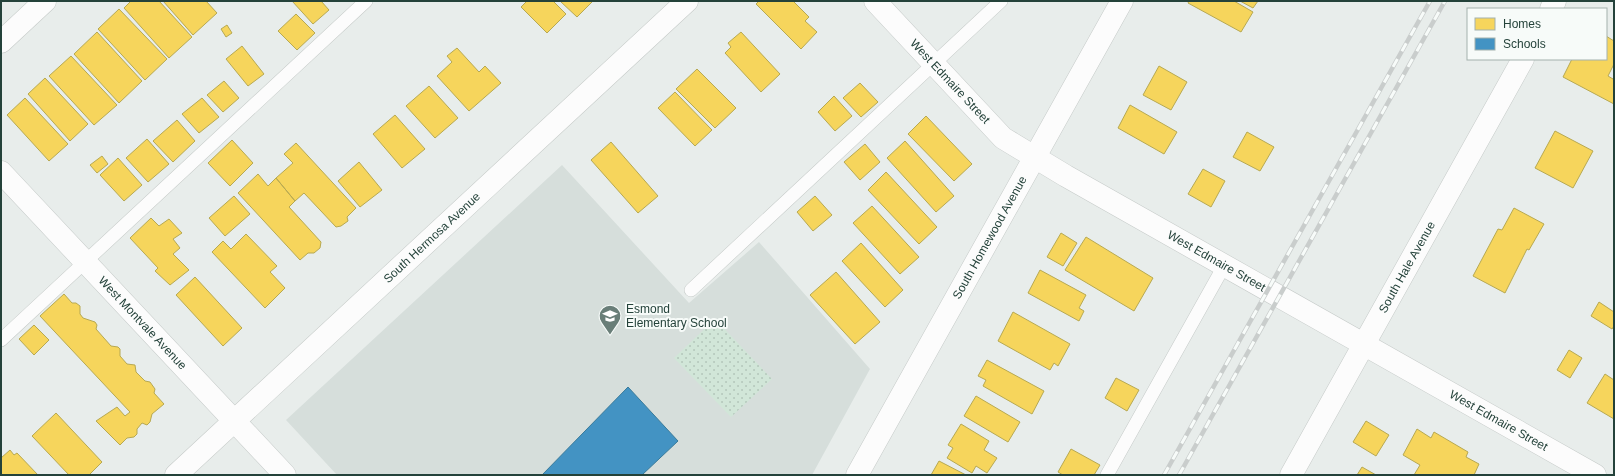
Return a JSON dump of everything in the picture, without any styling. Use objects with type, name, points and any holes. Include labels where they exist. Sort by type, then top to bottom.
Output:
[{"type":"street","points":[[1,42],[45,1]]},
{"type":"street","name":"South Hermosa Avenue","points":[[176,475],[687,1]]},
{"type":"street","name":"West Edmaire Street","points":[[875,1],[1003,138],[1036,159],[1595,475]]},
{"type":"street","name":"South Homewood Avenue","points":[[857,475],[1036,159],[1122,1]]},
{"type":"street","name":"South Hale Avenue","points":[[1292,475],[1522,60]]},
{"type":"street","name":"West Montvale Avenue","points":[[1,172],[285,475]]},
{"type":"lane","points":[[1,340],[366,1]]},
{"type":"lane","points":[[690,290],[1001,1]]},
{"type":"lane","points":[[1107,475],[1224,266]]},
{"type":"shaded area","name":"Esmond Elementary School","points":[[562,165],[689,303],[759,242],[870,369],[812,475],[337,475],[286,420]]},
{"type":"green space","points":[[715,319],[772,379],[731,417],[674,358]]},
{"type":"building: Homes","points":[[131,1],[159,1],[192,37],[169,58],[124,8]]},
{"type":"building: Homes","points":[[163,1],[206,1],[217,13],[193,35]]},
{"type":"building: Homes","points":[[292,1],[321,1],[329,10],[313,24]]},
{"type":"building: Homes","points":[[527,1],[553,1],[566,14],[547,33],[521,7]]},
{"type":"building: Homes","points":[[560,1],[593,1],[577,17]]},
{"type":"building: Homes","points":[[759,1],[793,1],[809,17],[805,21],[817,32],[801,49],[756,4]]},
{"type":"building: Homes","points":[[1189,1],[1234,1],[1253,12],[1241,32],[1188,3]]},
{"type":"building: Homes","points":[[1240,1],[1258,1],[1253,8]]},
{"type":"building: Homes","points":[[119,9],[167,59],[145,80],[98,29]]},
{"type":"building: Homes","points":[[296,14],[315,33],[297,50],[278,31]]},
{"type":"building: Homes","points":[[227,25],[232,33],[226,37],[221,29]]},
{"type":"building: Homes","points":[[97,32],[142,81],[119,103],[74,54]]},
{"type":"building: Homes","points":[[741,32],[780,74],[761,92],[725,53],[731,47],[728,43]]},
{"type":"building: Homes","points":[[1607,37],[1614,41],[1614,64],[1608,76],[1613,79],[1614,77],[1614,104],[1563,77],[1572,60],[1607,60]]},
{"type":"building: Homes","points":[[242,46],[264,74],[248,86],[226,59]]},
{"type":"building: Homes","points":[[457,48],[479,72],[485,66],[501,83],[469,111],[437,76],[452,62],[447,56]]},
{"type":"building: Homes","points":[[71,56],[117,105],[94,125],[49,76]]},
{"type":"building: Homes","points":[[1159,66],[1187,82],[1171,110],[1143,95]]},
{"type":"building: Homes","points":[[697,69],[736,108],[715,128],[676,89]]},
{"type":"building: Homes","points":[[45,78],[88,124],[70,141],[28,94]]},
{"type":"building: Homes","points":[[224,81],[239,98],[223,112],[207,95]]},
{"type":"building: Homes","points":[[860,83],[878,102],[861,117],[843,98]]},
{"type":"building: Homes","points":[[429,86],[458,118],[435,138],[406,106]]},
{"type":"building: Homes","points":[[675,92],[712,130],[695,146],[658,108]]},
{"type":"building: Homes","points":[[834,96],[852,116],[835,131],[818,112]]},
{"type":"building: Homes","points":[[25,98],[68,144],[49,161],[7,115]]},
{"type":"building: Homes","points":[[202,98],[219,117],[199,133],[182,114]]},
{"type":"building: Homes","points":[[1130,105],[1177,132],[1164,154],[1118,128]]},
{"type":"building: Homes","points":[[395,115],[425,149],[402,168],[373,134]]},
{"type":"building: Homes","points":[[926,116],[972,164],[954,181],[908,134]]},
{"type":"building: Homes","points":[[177,120],[195,141],[173,162],[153,141]]},
{"type":"building: Homes","points":[[1555,131],[1593,151],[1573,188],[1535,168]]},
{"type":"building: Homes","points":[[1247,132],[1274,147],[1260,171],[1233,157]]},
{"type":"building: Homes","points":[[147,139],[169,164],[148,182],[126,158]]},
{"type":"building: Homes","points":[[232,140],[253,163],[230,186],[208,163]]},
{"type":"building: Homes","points":[[905,141],[954,196],[936,212],[887,158]]},
{"type":"building: Homes","points":[[611,142],[658,196],[638,213],[591,160]]},
{"type":"building: Homes","points":[[296,143],[356,208],[347,217],[348,221],[341,226],[336,227],[304,193],[295,201],[276,178],[293,163],[284,154]]},
{"type":"building: Homes","points":[[865,144],[880,162],[860,180],[844,162]]},
{"type":"building: Homes","points":[[102,156],[108,164],[97,173],[90,165]]},
{"type":"building: Homes","points":[[118,158],[142,185],[124,201],[100,175]]},
{"type":"building: Homes","points":[[359,162],[382,190],[360,207],[338,181]]},
{"type":"building: Homes","points":[[1203,169],[1225,181],[1211,207],[1188,194]]},
{"type":"building: Homes","points":[[886,172],[937,227],[919,244],[868,190]]},
{"type":"building: Homes","points":[[258,174],[268,186],[276,178],[295,201],[289,207],[321,242],[320,248],[314,253],[308,253],[300,260],[238,193]]},
{"type":"building: Homes","points":[[234,196],[250,214],[225,236],[209,218]]},
{"type":"building: Homes","points":[[815,196],[832,215],[813,231],[797,212]]},
{"type":"building: Homes","points":[[872,206],[919,257],[900,274],[853,223]]},
{"type":"building: Homes","points":[[1514,208],[1544,224],[1529,250],[1527,249],[1505,293],[1473,276],[1498,229],[1502,230]]},
{"type":"building: Homes","points":[[151,218],[159,226],[169,219],[182,233],[173,239],[180,248],[173,254],[189,270],[170,285],[155,271],[158,268],[130,238]]},
{"type":"building: Homes","points":[[1061,233],[1077,243],[1063,266],[1047,257]]},
{"type":"building: Homes","points":[[246,234],[277,266],[270,272],[285,288],[265,308],[212,252],[223,241],[231,249]]},
{"type":"building: Homes","points":[[1086,237],[1153,278],[1134,311],[1065,270]]},
{"type":"building: Homes","points":[[861,243],[903,290],[885,307],[842,261]]},
{"type":"building: Homes","points":[[1040,270],[1086,295],[1079,308],[1084,311],[1079,321],[1028,293]]},
{"type":"building: Homes","points":[[836,272],[880,322],[855,344],[810,295]]},
{"type":"building: Homes","points":[[195,277],[242,328],[223,346],[176,295]]},
{"type":"building: Homes","points":[[64,294],[72,303],[76,303],[80,306],[80,314],[83,318],[95,322],[97,325],[96,329],[111,346],[118,347],[120,349],[120,356],[127,364],[135,365],[136,372],[145,381],[150,382],[155,389],[154,393],[164,404],[152,414],[150,422],[147,425],[142,423],[137,429],[137,434],[134,437],[127,438],[120,445],[96,421],[117,407],[125,416],[130,412],[40,316]]},
{"type":"building: Homes","points":[[1599,302],[1614,312],[1614,326],[1612,329],[1591,316]]},
{"type":"building: Homes","points":[[1013,312],[1070,344],[1058,366],[1054,363],[1050,370],[998,341]]},
{"type":"building: Homes","points":[[34,325],[49,340],[34,355],[19,339]]},
{"type":"building: Homes","points":[[1569,350],[1582,358],[1570,378],[1557,370]]},
{"type":"building: Homes","points":[[987,360],[1044,391],[1032,414],[983,386],[986,380],[978,376]]},
{"type":"building: Homes","points":[[1605,374],[1614,380],[1614,419],[1587,403]]},
{"type":"building: Homes","points":[[1116,378],[1139,390],[1127,411],[1105,398]]},
{"type":"building: Homes","points":[[976,396],[1020,422],[1008,442],[964,416]]},
{"type":"building: Homes","points":[[56,413],[102,462],[89,475],[69,475],[32,436]]},
{"type":"building: Homes","points":[[1366,421],[1389,435],[1376,456],[1353,442]]},
{"type":"building: Homes","points":[[961,424],[989,441],[984,450],[997,458],[987,473],[976,466],[972,473],[947,458],[953,448],[948,445]]},
{"type":"building: Homes","points":[[1417,429],[1431,438],[1434,432],[1468,452],[1466,457],[1479,464],[1474,475],[1414,475],[1420,465],[1403,455]]},
{"type":"building: Homes","points":[[1071,449],[1100,465],[1094,475],[1063,475],[1058,472]]},
{"type":"building: Homes","points":[[10,450],[14,455],[17,453],[38,475],[1,475],[1,458]]},
{"type":"building: Homes","points":[[939,461],[966,475],[931,475]]},
{"type":"building: Homes","points":[[1362,467],[1376,475],[1357,475]]},
{"type":"building: Schools","points":[[628,387],[678,441],[642,475],[542,475]]},
{"type":"railway","points":[[1164,475],[1430,1]]},
{"type":"railway","points":[[1179,475],[1445,1]]},
{"type":"place","name":"Esmond Elementary School","points":[[610,336]]}]
